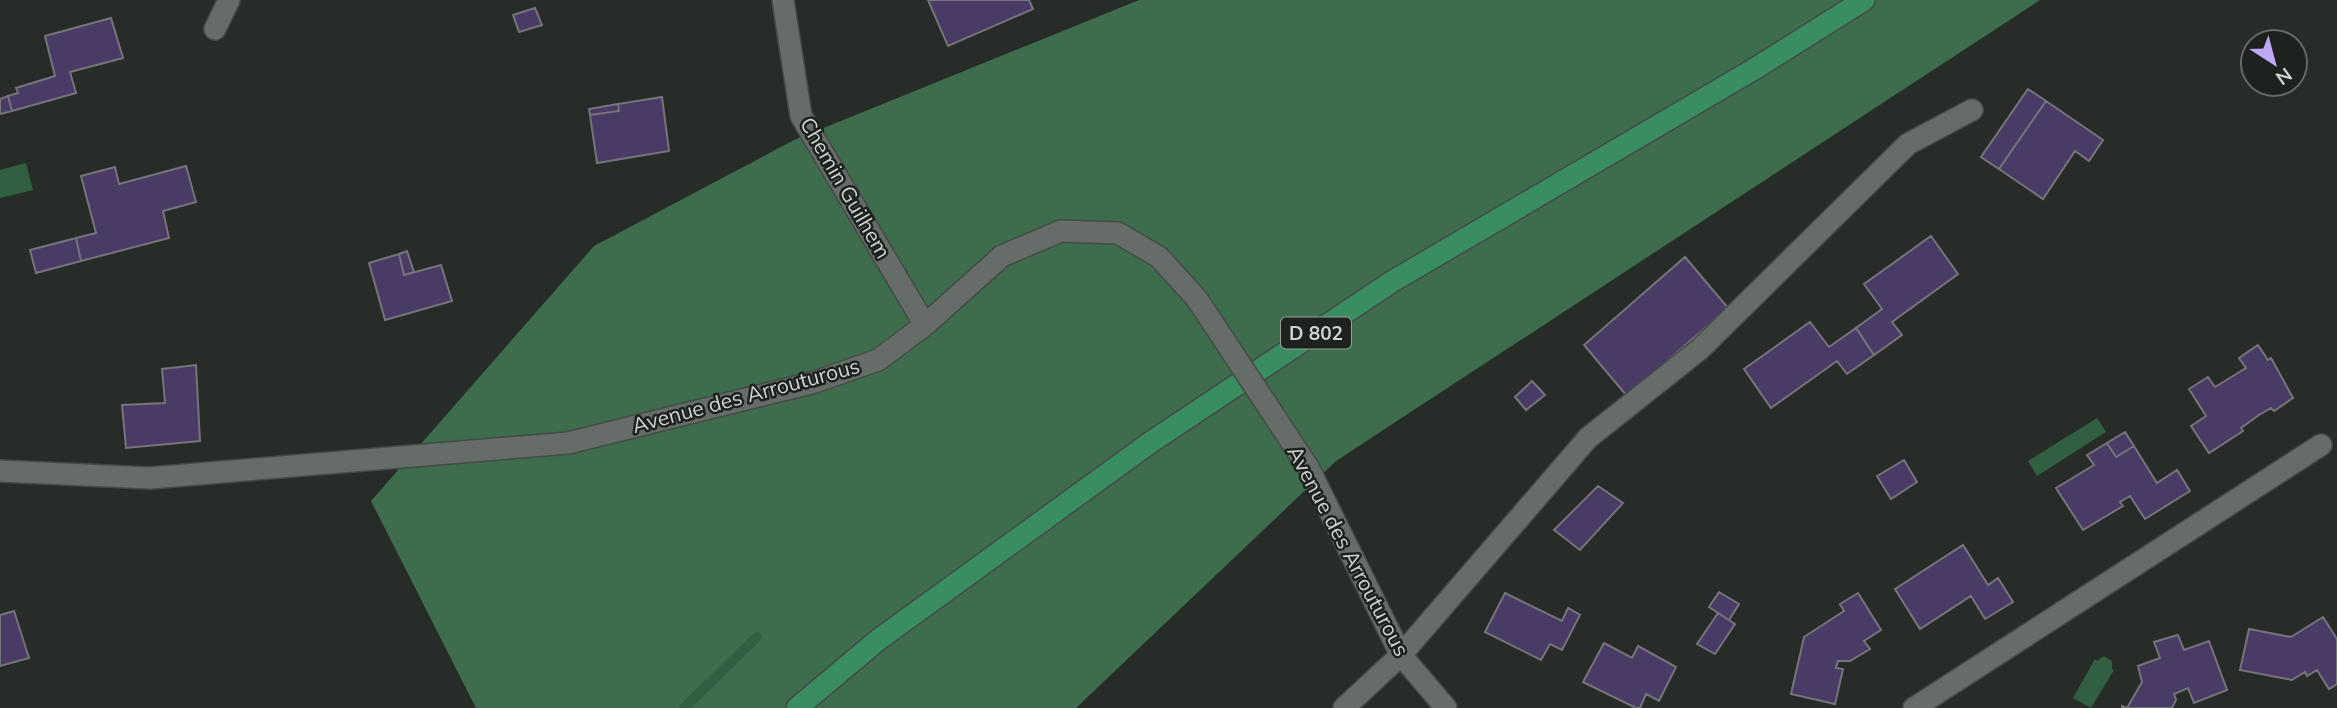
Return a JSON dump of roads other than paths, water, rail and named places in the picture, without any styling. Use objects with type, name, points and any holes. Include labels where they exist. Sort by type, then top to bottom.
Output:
[{"type":"main road","name":"D 802","points":[[796,708],[878,640],[1151,442],[1393,281],[1756,68],[1864,0]]},
{"type":"street","points":[[215,29],[229,0]]},
{"type":"street","name":"Chemin Guilhem","points":[[783,0],[801,116],[925,325]]},
{"type":"street","points":[[1345,708],[1401,655],[1588,438],[1700,349],[1908,144],[1972,110]]},
{"type":"street","name":"Avenue des Arrouturous","points":[[0,471],[150,478],[568,443],[815,382],[878,360],[925,325],[1002,256],[1061,231],[1118,233],[1159,257],[1197,299],[1308,467],[1401,655],[1446,708]]},
{"type":"street","points":[[1914,708],[2321,445]]},
{"type":"waterway","points":[[684,708],[757,637]]}]
